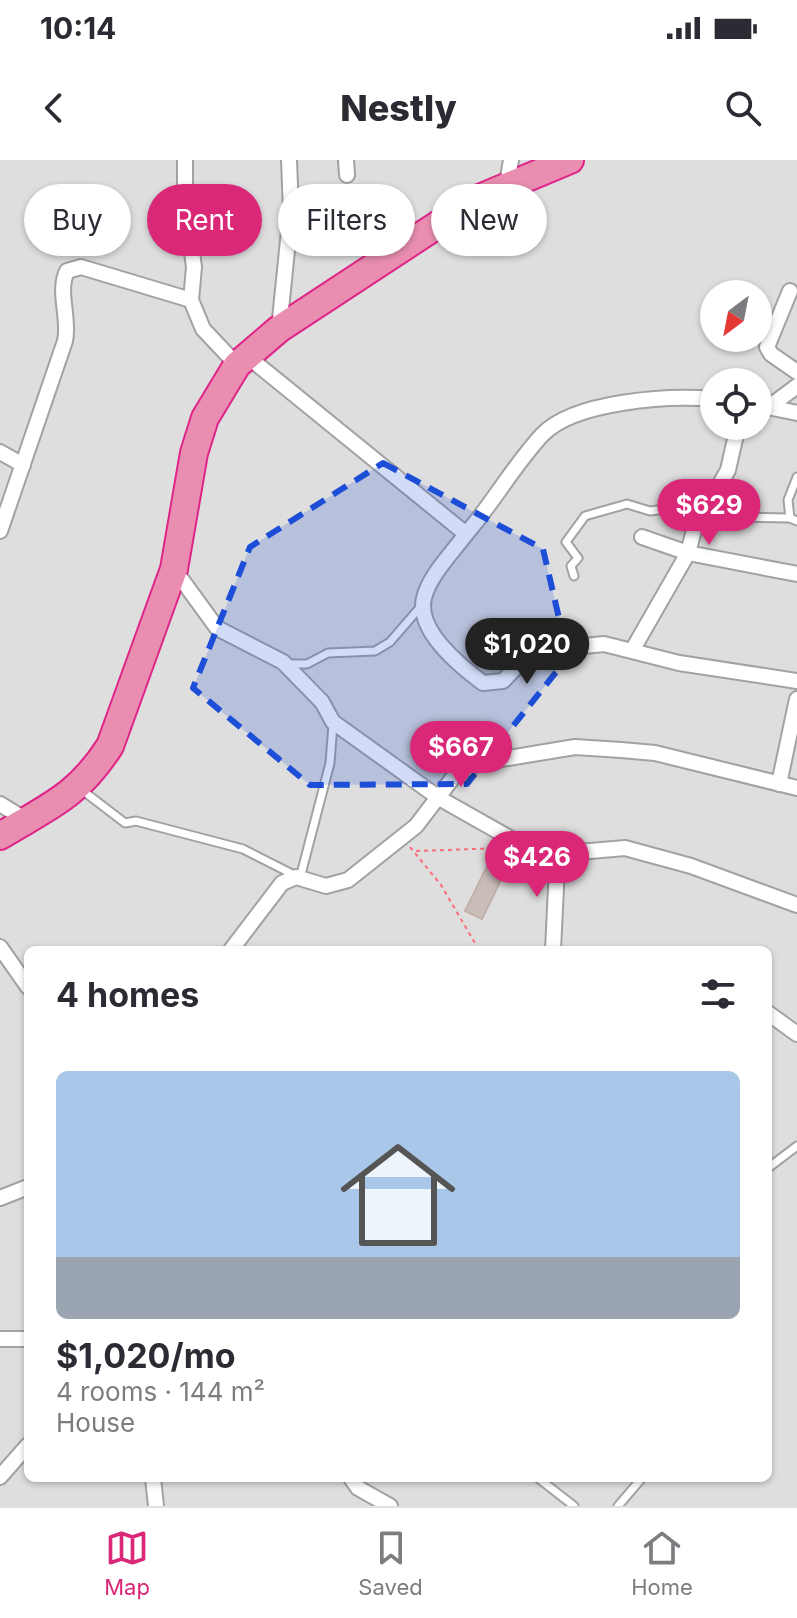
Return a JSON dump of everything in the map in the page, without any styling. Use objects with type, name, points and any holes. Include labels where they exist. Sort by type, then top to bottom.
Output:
[{"type":"highway","points":[[0,836],[51,808],[79,787],[110,746],[174,569],[194,453],[205,418],[242,360],[279,329],[477,199],[509,172],[570,160]]},
{"type":"street","points":[[185,160],[185,201],[194,267],[191,300],[203,329],[466,534]]},
{"type":"street","points":[[279,329],[291,211],[289,160]]},
{"type":"street","points":[[0,531],[65,341],[68,326],[63,279],[67,271],[81,267],[191,300]]},
{"type":"street","points":[[790,291],[767,347],[771,354],[797,372]]},
{"type":"street","points":[[772,401],[797,386]]},
{"type":"street","points":[[700,398],[680,396],[590,410],[564,420],[542,434],[430,585],[424,603],[425,616],[434,635],[483,683],[503,681],[522,661],[545,650],[604,644],[679,663],[797,681]]},
{"type":"street","points":[[772,408],[797,413]]},
{"type":"street","points":[[633,649],[688,553],[705,511],[728,470],[735,440]]},
{"type":"street","points":[[0,452],[23,465]]},
{"type":"street","points":[[642,537],[688,553],[797,574]]},
{"type":"street","points":[[174,569],[217,628],[286,664],[322,702],[333,722],[439,798],[525,845],[557,870]]},
{"type":"street","points":[[779,784],[797,699]]},
{"type":"street","points":[[234,946],[282,883],[300,878],[326,886],[348,880],[416,826],[455,775],[478,763],[575,747],[655,753],[797,788]]},
{"type":"street","points":[[0,804],[26,820]]},
{"type":"street","points":[[525,845],[575,851],[625,848],[691,866],[797,905]]},
{"type":"street","points":[[553,946],[557,870],[575,851]]},
{"type":"street","points":[[0,947],[24,981]]},
{"type":"street","points":[[772,1016],[797,1034]]},
{"type":"street","points":[[0,1198],[24,1189]]},
{"type":"street","points":[[0,1339],[24,1339]]},
{"type":"street","points":[[0,1477],[24,1450]]},
{"type":"street","points":[[153,1482],[156,1506]]},
{"type":"street","points":[[354,1482],[358,1488],[390,1506]]},
{"type":"lane","points":[[574,576],[571,566],[578,558],[566,542],[585,516],[627,504],[650,511],[697,505],[705,511],[747,519],[757,515],[793,519],[788,500],[797,477]]},
{"type":"lane","points":[[286,664],[307,664],[328,653],[375,651],[390,642],[424,603]]},
{"type":"lane","points":[[79,787],[125,823],[136,821],[243,849],[300,878],[330,763],[333,722]]},
{"type":"lane","points":[[772,1165],[797,1146]]},
{"type":"lane","points":[[543,1482],[574,1506]]},
{"type":"lane","points":[[618,1506],[639,1482]]},
{"type":"path","points":[[399,840],[415,851],[441,885],[477,946]]},
{"type":"path","points":[[415,851],[482,851],[525,845]]},
{"type":"highlighted area","points":[[383,463],[543,549],[568,657],[467,784],[310,785],[193,688],[250,547]]},
{"type":"shaded area","points":[[0,160],[797,160],[797,1506],[0,1506]]},
{"type":"building","points":[[489,862],[506,870],[482,919],[465,911]]}]
